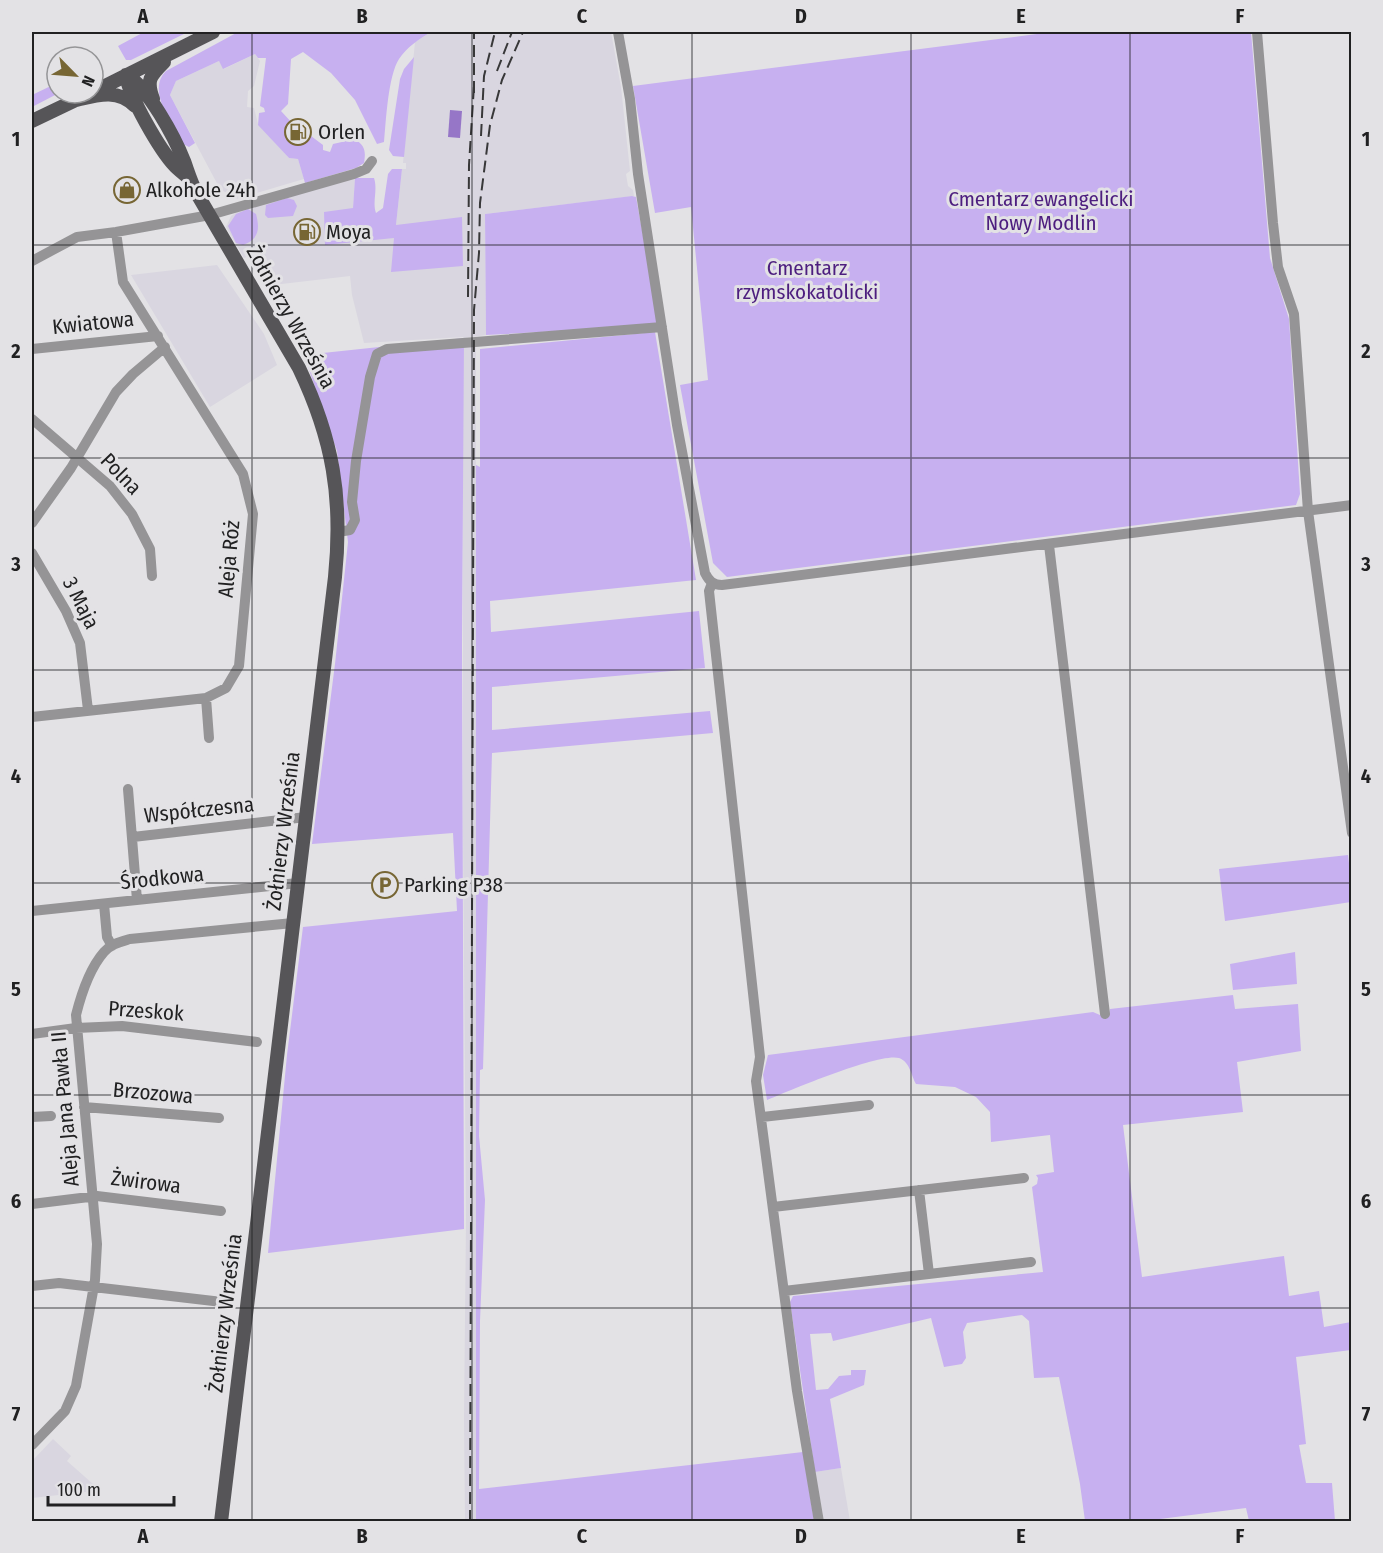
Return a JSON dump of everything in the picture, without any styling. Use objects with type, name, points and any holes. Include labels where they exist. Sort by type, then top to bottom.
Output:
[{"type":"main road","points":[[105,86],[213,32]]},
{"type":"main road","points":[[157,110],[149,89],[150,79],[173,53]]},
{"type":"main road","name":"Żołnierzy Września","points":[[126,75],[139,85],[157,110],[184,160],[189,178],[277,328],[313,397],[331,456],[336,488],[338,532],[333,588],[221,1521]]},
{"type":"main road","name":"Żołnierzy Września","points":[[126,75],[140,112],[174,165],[189,178]]},
{"type":"main road","points":[[105,94],[126,98],[140,112]]},
{"type":"main road","points":[[32,121],[64,105]]},
{"type":"street","points":[[618,32],[677,425],[705,573],[712,583],[722,585],[1352,506]]},
{"type":"street","points":[[1257,32],[1275,244],[1278,267],[1294,314],[1308,511],[1352,832]]},
{"type":"street","points":[[32,261],[77,237],[210,215],[354,174],[366,169],[372,161]]},
{"type":"street","name":"Aleja Róż","points":[[32,717],[206,698],[226,688],[239,666],[253,514],[243,474],[123,282],[116,232]]},
{"type":"street","points":[[338,532],[350,530],[354,524],[355,512],[352,502],[356,462],[370,377],[377,354],[387,349],[662,327]]},
{"type":"street","name":"Kwiatowa","points":[[32,349],[158,336]]},
{"type":"street","points":[[32,523],[76,458],[116,392],[165,347]]},
{"type":"street","name":"Polna","points":[[32,419],[110,486],[132,514],[150,549],[152,576]]},
{"type":"street","points":[[1049,545],[1105,1014]]},
{"type":"street","name":"3 Maja","points":[[32,553],[66,611],[81,643],[87,710]]},
{"type":"street","points":[[712,583],[709,591],[759,1057],[757,1072],[762,1117],[797,1392],[819,1521]]},
{"type":"street","points":[[206,698],[208,738]]},
{"type":"street","name":"Współczesna","points":[[128,789],[137,900]]},
{"type":"street","name":"Współczesna","points":[[133,837],[306,817]]},
{"type":"street","name":"Środkowa","points":[[32,911],[298,883]]},
{"type":"street","points":[[104,904],[107,937],[112,946],[117,942],[130,939],[294,923]]},
{"type":"street","name":"Aleja Jana Pawła II","points":[[32,1445],[64,1411],[76,1386],[93,1286],[97,1244],[76,1015],[79,1002],[97,963],[105,951],[112,946]]},
{"type":"street","name":"Przeskok","points":[[32,1034],[76,1028],[122,1026],[257,1042]]},
{"type":"street","points":[[762,1117],[869,1105]]},
{"type":"street","name":"Brzozowa","points":[[84,1107],[219,1118]]},
{"type":"street","points":[[32,1118],[51,1116]]},
{"type":"street","points":[[773,1207],[1024,1178]]},
{"type":"street","points":[[919,1190],[929,1274]]},
{"type":"street","name":"Żwirowa","points":[[32,1204],[93,1197],[117,1197],[221,1211]]},
{"type":"street","points":[[784,1291],[1031,1262]]},
{"type":"street","points":[[32,1286],[59,1283],[222,1302]]},
{"type":"shaded area","points":[[431,32],[611,32],[621,87],[630,171],[626,174],[628,186],[633,190],[634,196],[485,214],[486,335],[364,343],[352,295],[350,276],[273,285],[254,254],[244,258],[226,227],[231,216],[237,212],[355,178],[353,208],[395,238],[402,169],[406,169],[406,163],[403,163],[415,42]]},
{"type":"shaded area","points":[[255,54],[260,61],[254,86],[248,91],[247,107],[254,108],[258,124],[289,158],[298,159],[304,179],[236,199],[220,189],[170,95],[176,81],[219,61],[224,69]]},
{"type":"shaded area","points":[[450,110],[462,111],[460,138],[448,137]]},
{"type":"shaded area","points":[[217,265],[264,334],[277,365],[210,407],[131,275]]},
{"type":"shaded area","points":[[463,347],[476,347],[476,1522],[465,1521]]},
{"type":"shaded area","points":[[53,1439],[71,1456],[67,1461],[93,1484],[94,1491],[32,1498],[32,1461]]},
{"type":"shaded area","points":[[841,1468],[850,1521],[824,1521],[815,1472]]},
{"type":"green space","points":[[144,32],[188,32],[131,60],[126,60],[118,46]]},
{"type":"green space","points":[[238,32],[431,32],[409,47],[395,67],[388,99],[384,142],[377,144],[355,100],[331,73],[303,52],[291,59],[288,104],[281,111],[293,124],[288,134],[292,142],[302,144],[311,136],[323,145],[323,150],[330,152],[333,144],[355,139],[365,152],[364,163],[356,168],[305,183],[298,159],[289,158],[258,125],[259,113],[265,112],[260,106],[266,58],[258,58],[255,54],[223,69],[219,61],[176,81],[170,95],[195,143],[189,147],[183,144],[163,108],[159,88],[166,71]]},
{"type":"green space","points":[[1052,32],[1251,32],[1270,258],[1289,319],[1300,494],[1296,505],[727,577],[713,563],[680,385],[708,380],[691,207],[655,213],[633,86]]},
{"type":"green space","points":[[414,57],[404,157],[393,156],[389,150],[400,79],[404,69]]},
{"type":"green space","points":[[45,89],[45,100],[32,107],[32,95]]},
{"type":"green space","points":[[392,169],[402,169],[396,225],[462,217],[463,266],[391,272],[394,238],[325,245],[324,212],[353,208],[355,178],[374,178],[376,213],[383,208],[388,174]]},
{"type":"green space","points":[[636,197],[659,324],[486,335],[485,214]]},
{"type":"green space","points":[[287,198],[294,200],[297,206],[293,216],[268,218],[265,215],[266,205]]},
{"type":"green space","points":[[248,209],[256,214],[258,229],[255,237],[243,245],[236,243],[228,226],[236,214]]},
{"type":"green space","points":[[655,332],[696,580],[490,601],[491,632],[699,611],[705,668],[492,687],[492,730],[710,711],[713,733],[492,753],[483,1069],[480,1070],[479,1136],[485,1200],[480,1321],[479,1489],[803,1452],[814,1521],[476,1522],[476,465],[480,467],[480,349]]},
{"type":"green space","points":[[464,338],[462,646],[464,1229],[268,1253],[287,1055],[303,927],[457,911],[453,833],[312,844],[348,542],[337,451],[304,355]]},
{"type":"green space","points":[[1348,855],[1351,902],[1225,921],[1219,869]]},
{"type":"green space","points":[[1295,952],[1297,984],[1233,990],[1230,964]]},
{"type":"green space","points":[[1233,995],[1235,1009],[1298,1004],[1301,1051],[1237,1062],[1243,1112],[1123,1125],[1142,1277],[1284,1256],[1289,1296],[1319,1291],[1324,1327],[1351,1322],[1351,1350],[1296,1357],[1306,1444],[1299,1445],[1306,1483],[1332,1483],[1335,1521],[1249,1521],[1246,1508],[1160,1519],[1160,1521],[1085,1521],[1059,1377],[1034,1378],[1029,1321],[1022,1315],[967,1323],[963,1332],[966,1358],[962,1364],[944,1367],[931,1318],[833,1341],[831,1333],[810,1334],[816,1390],[828,1389],[839,1376],[851,1375],[851,1370],[866,1370],[864,1385],[830,1399],[841,1468],[815,1472],[790,1302],[793,1296],[1043,1272],[1032,1187],[1037,1184],[1036,1175],[1054,1172],[1050,1135],[991,1142],[990,1112],[976,1097],[955,1087],[916,1084],[908,1066],[899,1058],[854,1066],[767,1100],[763,1075],[768,1055],[1093,1012],[1100,1015],[1109,1014],[1110,1009]]},
{"type":"railway","points":[[474,32],[474,93]]},
{"type":"railway","points":[[481,136],[484,76],[495,32]]},
{"type":"railway","points":[[497,71],[512,32]]},
{"type":"railway","points":[[470,1522],[474,310],[479,253],[480,203],[490,125],[502,80],[523,32]]},
{"type":"railway","points":[[468,297],[469,165],[474,85]]},
{"type":"place","name":"Orlen","points":[[298,132]]},
{"type":"place","name":"Alkohole 24h","points":[[127,190]]},
{"type":"place","name":"Moya","points":[[307,232]]},
{"type":"place","name":"Parking P38","points":[[385,885]]},
{"type":"park label","name":"Cmentarz ewangelicki Nowy Modlin","points":[[1041,211]]},
{"type":"park label","name":"Cmentarz rzymskokatolicki","points":[[807,280]]}]
